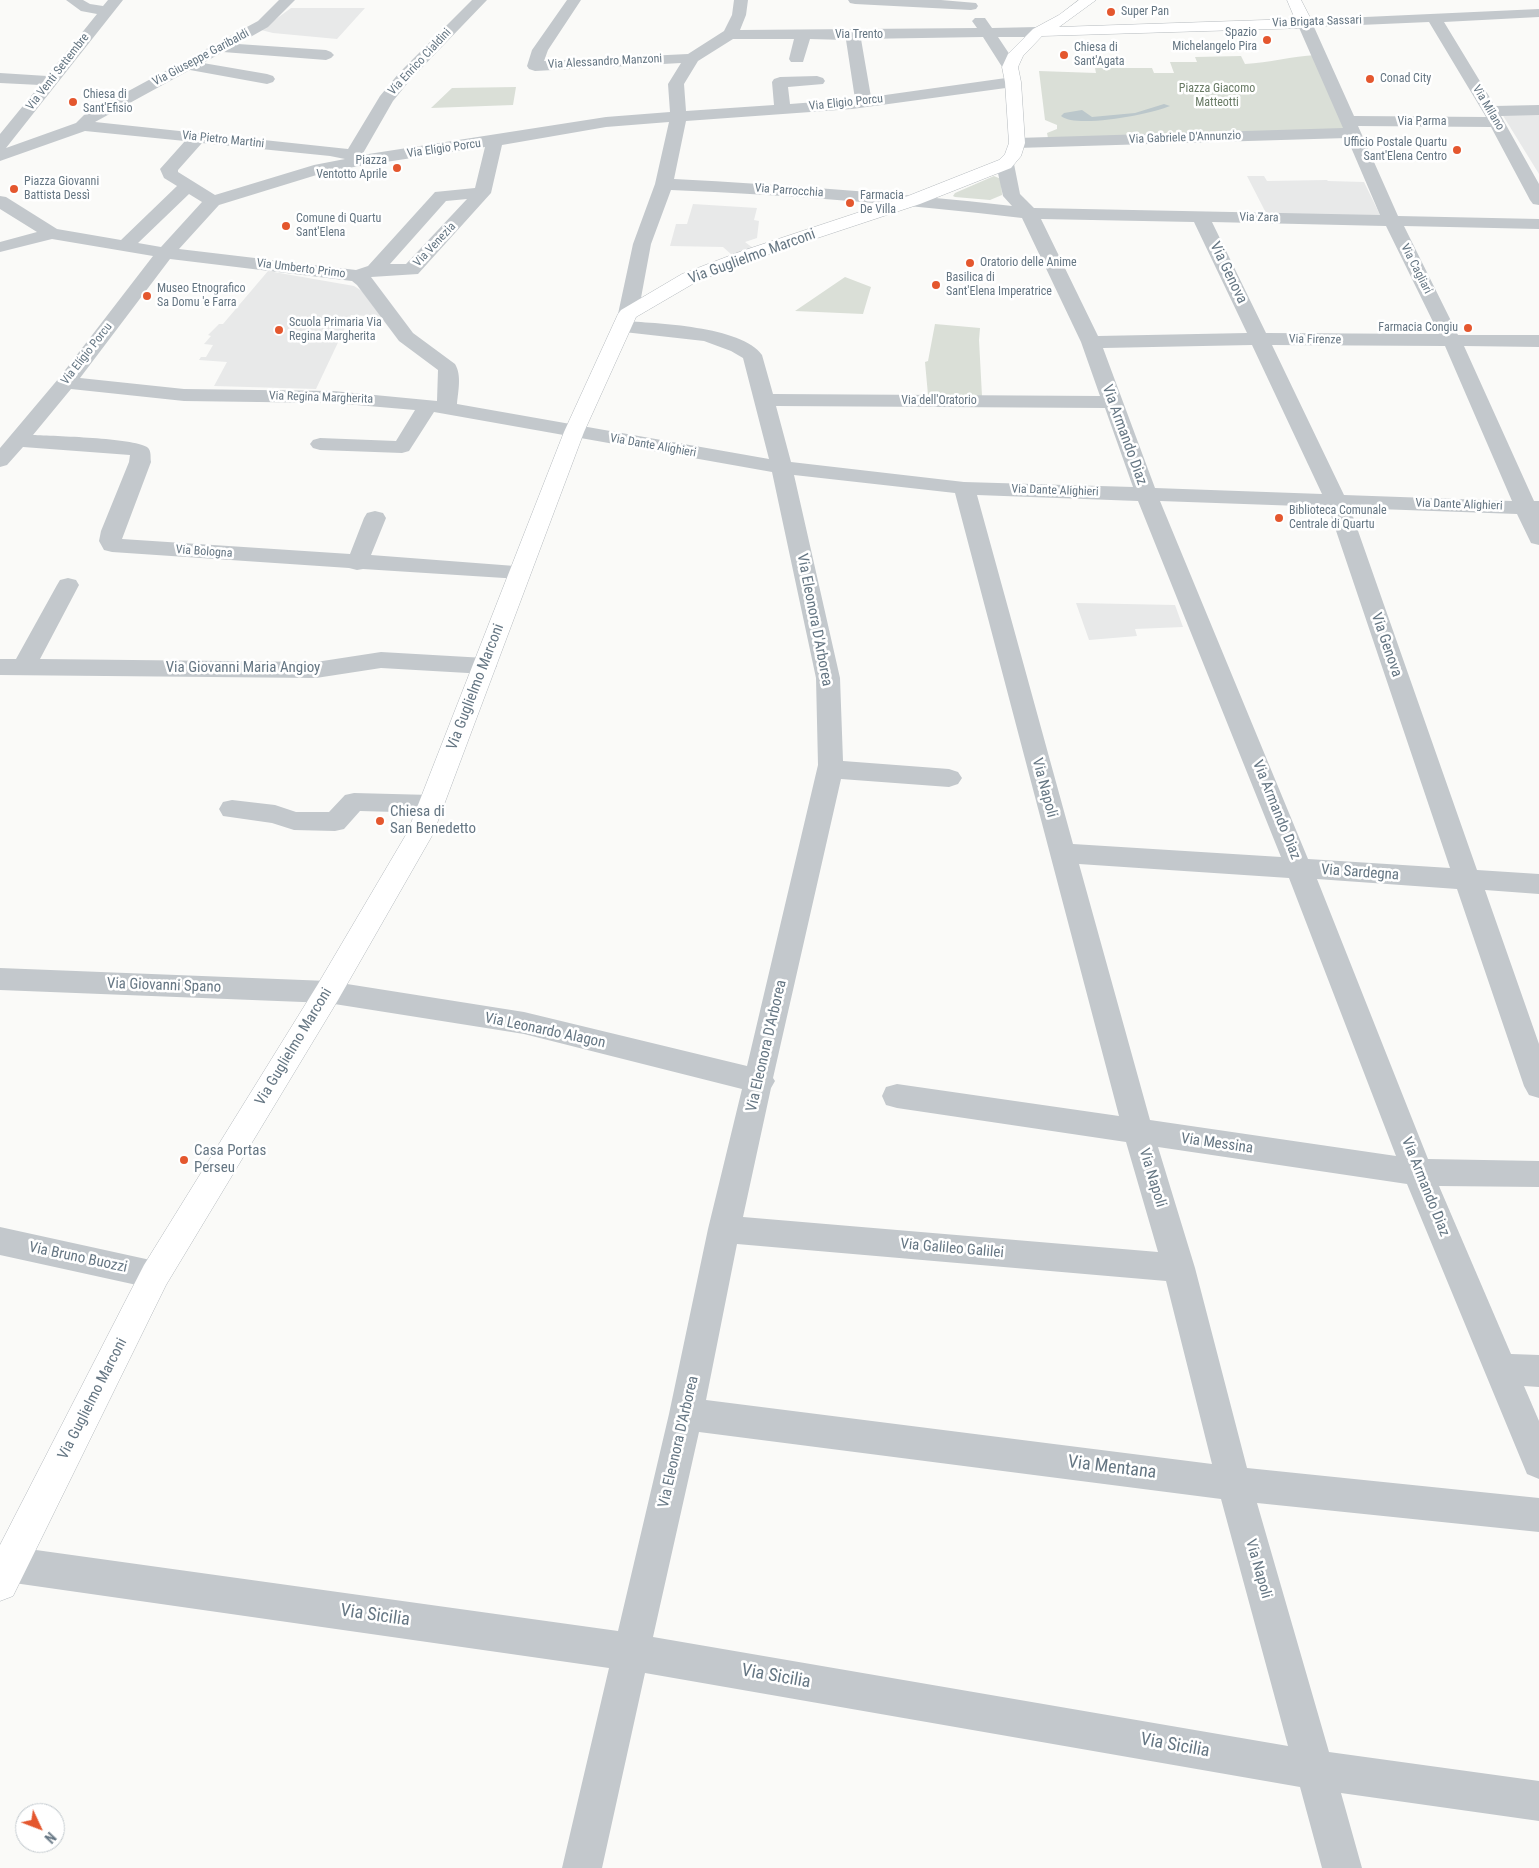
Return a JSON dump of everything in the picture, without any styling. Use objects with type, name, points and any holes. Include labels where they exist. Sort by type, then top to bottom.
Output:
[{"type":"main road","points":[[1011,153],[1012,75],[1016,54],[1038,32],[1070,14],[1089,0]]},
{"type":"main road","name":"Via Cagliari","points":[[1294,0],[1305,23]]},
{"type":"main road","points":[[1070,14],[1082,25],[1096,30]]},
{"type":"main road","name":"Via Brigata Sassari","points":[[1038,32],[1305,23]]},
{"type":"main road","name":"Via Guglielmo Marconi","points":[[4,1570],[155,1274],[328,992],[420,834],[574,432],[625,321],[688,278],[748,255],[914,200],[1011,153]]},
{"type":"street","points":[[72,0],[86,8],[111,6]]},
{"type":"street","name":"Via Giuseppe Garibaldi","points":[[0,156],[84,126],[84,123],[90,118],[263,24],[288,0]]},
{"type":"street","name":"Via Enrico Cialdini","points":[[356,158],[386,99],[480,0]]},
{"type":"street","name":"Via Alessandro Manzoni","points":[[574,0],[540,50],[535,66],[692,58]]},
{"type":"street","points":[[625,321],[642,244],[664,184],[678,118],[676,84],[692,58],[730,34],[739,15],[741,0]]},
{"type":"street","points":[[855,0],[969,3],[1012,75]]},
{"type":"street","points":[[1500,0],[1514,14]]},
{"type":"street","name":"Via Venti Settembre","points":[[0,145],[111,6]]},
{"type":"street","name":"Via Brigata Sassari","points":[[1305,23],[1539,13]]},
{"type":"street","name":"Via Milano","points":[[1434,18],[1494,116],[1539,200]]},
{"type":"street","name":"Via Cagliari","points":[[1305,23],[1392,221],[1532,508],[1539,538]]},
{"type":"street","name":"Via Trento","points":[[730,34],[853,35],[1038,32]]},
{"type":"street","points":[[797,59],[803,35]]},
{"type":"street","points":[[853,35],[864,102]]},
{"type":"street","points":[[222,46],[326,55]]},
{"type":"street","points":[[187,65],[267,79]]},
{"type":"street","name":"Via Eligio Porcu","points":[[6,451],[66,382],[165,253],[213,202],[356,158],[495,142],[606,122],[678,118],[864,102],[1012,75]]},
{"type":"street","points":[[0,78],[50,81]]},
{"type":"street","points":[[782,109],[780,82],[817,81]]},
{"type":"street","name":"Via Parma","points":[[1350,127],[1494,116],[1539,110]]},
{"type":"street","name":"Via Pietro Martini","points":[[84,126],[330,151],[356,158]]},
{"type":"street","name":"Via Gabriele D'Annunzio","points":[[1011,153],[1350,127]]},
{"type":"street","points":[[198,137],[169,169],[170,174],[213,202]]},
{"type":"street","name":"Via Venezia","points":[[366,273],[411,270],[482,193],[495,142]]},
{"type":"street","points":[[1011,153],[1011,194]]},
{"type":"street","name":"Via Parrocchia","points":[[664,184],[786,190],[914,200]]},
{"type":"street","points":[[126,246],[188,185]]},
{"type":"street","name":"Via Venezia","points":[[366,273],[441,196],[482,193]]},
{"type":"street","name":"Via Zara","points":[[978,208],[999,203],[1011,194]]},
{"type":"street","name":"Via Armando Diaz","points":[[1011,194],[1028,213],[1091,342],[1146,494],[1300,869],[1418,1172],[1539,1462]]},
{"type":"street","name":"Via Zara","points":[[914,200],[1028,213],[1539,224]]},
{"type":"street","points":[[0,202],[52,234]]},
{"type":"street","name":"Via Genova","points":[[1202,217],[1336,500],[1466,880],[1539,1086]]},
{"type":"street","points":[[0,247],[52,234]]},
{"type":"street","name":"Via Umberto Primo","points":[[52,234],[165,253],[366,273],[364,281],[406,337],[448,368],[449,382],[437,406]]},
{"type":"street","name":"Via Eleonora D'Arborea","points":[[582,1868],[686,1414],[724,1229],[760,1081],[830,770],[828,678],[782,467],[752,355],[738,345],[686,332],[625,321]]},
{"type":"street","name":"Via Firenze","points":[[1091,342],[1260,339],[1539,342]]},
{"type":"street","name":"Via Regina Margherita","points":[[66,382],[184,395],[333,397],[437,406],[574,432]]},
{"type":"street","name":"Via dell'Oratorio","points":[[764,400],[1112,402]]},
{"type":"street","points":[[320,444],[402,447],[437,406]]},
{"type":"street","name":"Via Dante Alighieri","points":[[574,432],[782,467],[964,488],[1532,508]]},
{"type":"street","name":"Via Bologna","points":[[6,451],[127,448],[140,452],[140,462],[112,531],[110,542],[112,545],[357,563],[520,572]]},
{"type":"street","name":"Via Napoli","points":[[964,488],[1138,1132],[1179,1268],[1234,1484],[1342,1868]]},
{"type":"street","points":[[357,563],[375,518]]},
{"type":"street","points":[[11,667],[68,585]]},
{"type":"street","name":"Via Giovanni Maria Angioy","points":[[11,667],[316,670],[381,660],[485,666]]},
{"type":"street","points":[[830,770],[950,778]]},
{"type":"street","points":[[232,809],[275,814],[294,821],[335,822],[354,802],[431,804]]},
{"type":"street","name":"Via Sardegna","points":[[1062,853],[1539,884]]},
{"type":"street","name":"Via Giovanni Spano","points":[[0,979],[328,992]]},
{"type":"street","name":"Via Leonardo Alagon","points":[[328,992],[524,1023],[760,1081]]},
{"type":"street","name":"Via Messina","points":[[898,1096],[1418,1172],[1539,1174]]},
{"type":"street","name":"Via Galileo Galilei","points":[[724,1229],[1179,1268]]},
{"type":"street","name":"Via Bruno Buozzi","points":[[0,1240],[155,1274]]},
{"type":"street","points":[[1500,1369],[1539,1371]]},
{"type":"street","name":"Via Mentana","points":[[686,1414],[1234,1484],[1539,1515]]},
{"type":"street","name":"Via Sicilia","points":[[4,1570],[631,1652],[1315,1770],[1539,1800]]},
{"type":"shaded area","points":[[291,8],[365,8],[337,39],[273,33],[261,30]]},
{"type":"shaded area","points":[[1164,104],[1170,106],[1147,113],[1097,121],[1069,120],[1061,116],[1064,113],[1082,110],[1092,117],[1135,113]]},
{"type":"shaded area","points":[[1539,113],[1539,174],[1502,114]]},
{"type":"shaded area","points":[[1247,176],[1264,176],[1267,181],[1327,180],[1364,182],[1381,217],[1267,215]]},
{"type":"shaded area","points":[[693,204],[757,208],[754,220],[759,221],[757,238],[745,242],[753,248],[732,255],[723,247],[670,246],[676,224],[687,224]]},
{"type":"shaded area","name":"Scuola Primaria Via Regina Margherita","points":[[268,271],[354,286],[362,291],[382,317],[351,315],[316,389],[214,386],[227,362],[199,360],[201,357],[206,357],[213,345],[204,344],[211,336],[208,335],[219,324],[223,324]]},
{"type":"shaded area","points":[[1076,603],[1175,605],[1183,627],[1135,629],[1137,636],[1089,640]]},
{"type":"green space","name":"Piazza Giacomo Matteotti","points":[[1316,55],[1348,131],[1048,138],[1047,133],[1057,129],[1057,125],[1045,120],[1039,71],[1096,73],[1095,68],[1152,68],[1154,73],[1174,73],[1170,62],[1197,62],[1195,57],[1241,56],[1245,64]]},
{"type":"green space","points":[[516,87],[513,105],[431,108],[452,88]]},
{"type":"green space","points":[[994,176],[1001,179],[1002,195],[990,200],[953,196],[955,193]]},
{"type":"green space","points":[[845,277],[871,287],[863,314],[795,311]]},
{"type":"green space","points":[[935,324],[980,328],[982,396],[928,395],[925,362],[928,361]]},
{"type":"place","name":"Super Pan","points":[[1111,12]]},
{"type":"place","name":"Spazio Michelangelo Pira","points":[[1267,40]]},
{"type":"place","name":"Chiesa di Sant'Agata","points":[[1064,55]]},
{"type":"place","name":"Conad City","points":[[1370,79]]},
{"type":"place","name":"Chiesa di Sant'Efisio","points":[[73,102]]},
{"type":"place","name":"Ufficio Postale Quartu Sant'Elena Centro","points":[[1457,150]]},
{"type":"place","name":"Piazza Ventotto Aprile","points":[[397,168]]},
{"type":"place","name":"Piazza Giovanni Battista Dessì","points":[[14,189]]},
{"type":"place","name":"Farmacia De Villa","points":[[850,203]]},
{"type":"place","name":"Comune di Quartu Sant'Elena","points":[[286,226]]},
{"type":"place","name":"Oratorio delle Anime","points":[[970,263]]},
{"type":"place","name":"Basilica di Sant'Elena Imperatrice","points":[[936,285]]},
{"type":"place","name":"Museo Etnografico Sa Domu 'e Farra","points":[[147,296]]},
{"type":"place","name":"Farmacia Congiu","points":[[1468,328]]},
{"type":"place","name":"Scuola Primaria Via Regina Margherita","points":[[279,330]]},
{"type":"place","name":"Biblioteca Comunale Centrale di Quartu","points":[[1279,518]]},
{"type":"place","name":"Chiesa di San Benedetto","points":[[380,821]]},
{"type":"place","name":"Casa Portas Perseu","points":[[184,1160]]}]
